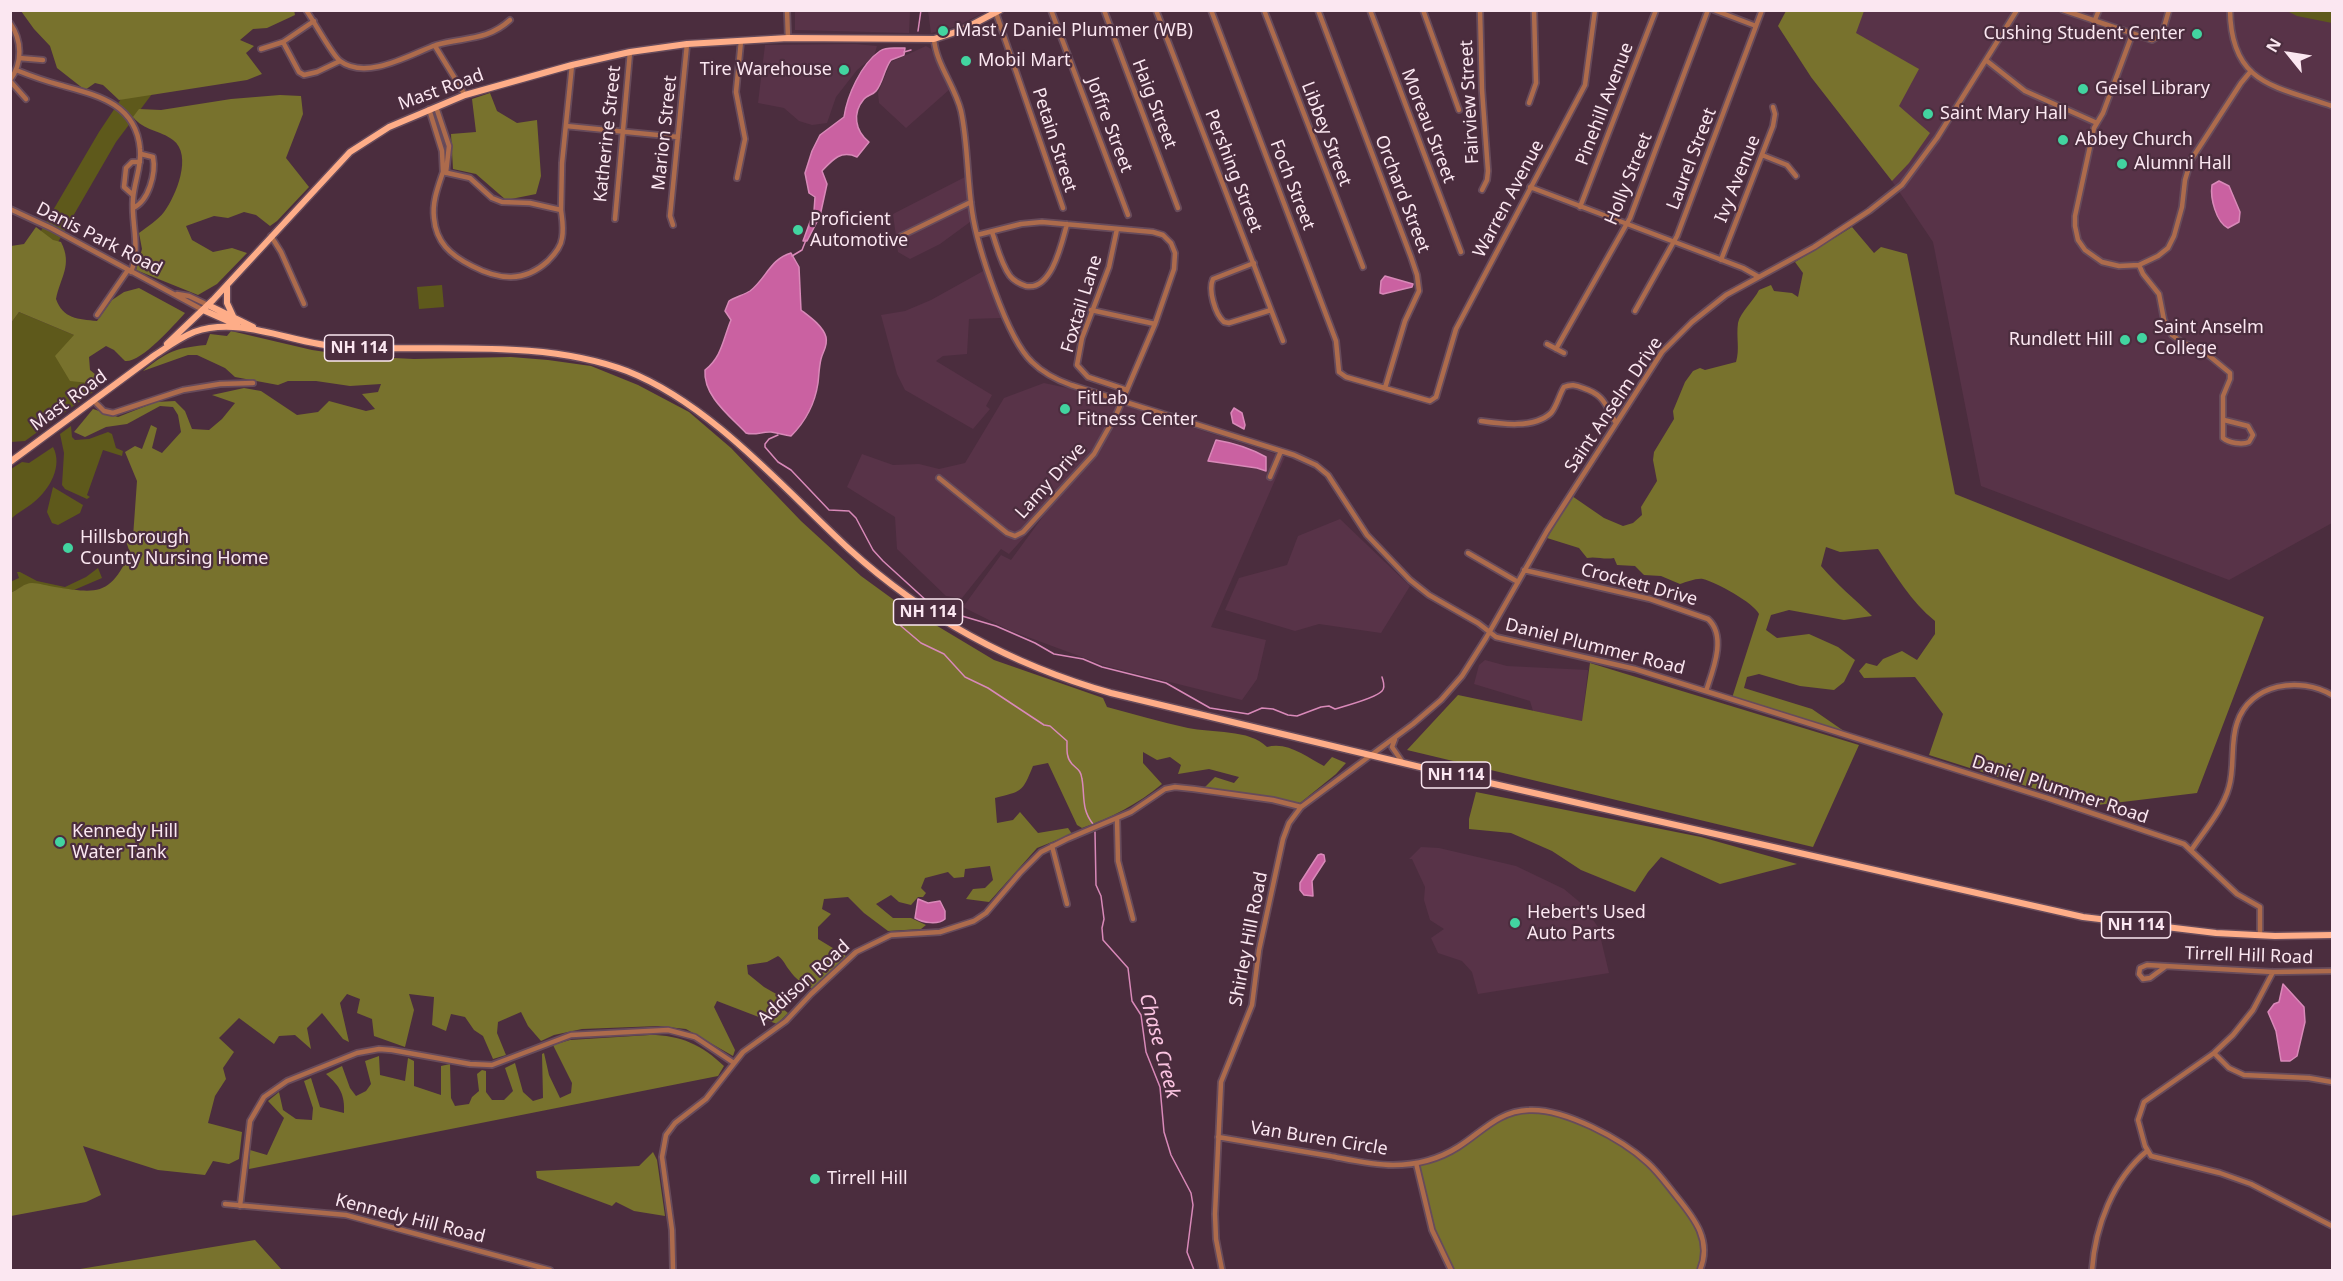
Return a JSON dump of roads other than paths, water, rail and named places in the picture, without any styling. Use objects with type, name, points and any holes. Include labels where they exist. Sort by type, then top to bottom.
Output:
[{"type":"main road","name":"Mast Road","points":[[10,462],[152,357],[206,308],[336,166],[358,145],[389,126],[465,95],[572,65],[630,52],[687,44],[788,38],[934,39],[962,30],[998,12]]},
{"type":"main road","points":[[228,284],[227,303],[235,318]]},
{"type":"main road","name":"NH 114","points":[[206,308],[276,336]]},
{"type":"main road","name":"NH 114","points":[[206,308],[243,328]]},
{"type":"main road","name":"NH 114","points":[[152,357],[182,338],[197,331],[216,327],[243,328],[336,347],[549,353],[591,360],[626,371],[670,392],[705,416],[879,574],[926,610],[981,643],[1029,666],[1080,684],[1403,763],[2051,910],[2135,925],[2259,935],[2332,934]]},
{"type":"street","points":[[306,10],[340,61]]},
{"type":"street","points":[[787,10],[788,38]]},
{"type":"street","name":"Joffre Street","points":[[1051,10],[1128,215]]},
{"type":"street","name":"Haig Street","points":[[1104,10],[1178,208]]},
{"type":"street","name":"Pershing Street","points":[[1156,10],[1283,341]]},
{"type":"street","name":"Foch Street","points":[[1210,10],[1336,341],[1339,372],[1346,377],[1386,388]]},
{"type":"street","name":"Libbey Street","points":[[1264,10],[1363,267]]},
{"type":"street","name":"Orchard Street","points":[[1318,10],[1415,266],[1419,284],[1417,295],[1405,321],[1386,388]]},
{"type":"street","name":"Moreau Street","points":[[1370,10],[1461,252]]},
{"type":"street","points":[[1423,10],[1459,110]]},
{"type":"street","name":"Fairview Street","points":[[1480,10],[1482,90],[1488,171],[1482,190]]},
{"type":"street","points":[[1529,103],[1536,83],[1534,10]]},
{"type":"street","name":"Warren Avenue","points":[[1386,388],[1430,401],[1436,397],[1456,330],[1585,85],[1595,10]]},
{"type":"street","name":"Pinehill Avenue","points":[[1580,207],[1656,10]]},
{"type":"street","name":"Holly Street","points":[[1556,349],[1627,225],[1708,10]]},
{"type":"street","points":[[1714,10],[1756,26]]},
{"type":"street","name":"Laurel Street","points":[[1635,311],[1674,243],[1762,10]]},
{"type":"street","name":"Saint Anselm Drive","points":[[1372,755],[1396,738],[1453,687],[1490,632],[1524,570],[1651,367],[1670,343],[1718,301],[1814,247],[1869,211],[1902,185],[1932,146],[2018,10]]},
{"type":"street","points":[[2063,10],[2148,40],[2156,39],[2164,29],[2169,10]]},
{"type":"street","points":[[2094,22],[2099,10]]},
{"type":"street","points":[[2230,10],[2231,32],[2236,51],[2241,61],[2251,71],[2259,78],[2332,106]]},
{"type":"street","name":"Petain Street","points":[[998,12],[1063,208]]},
{"type":"street","points":[[283,42],[300,73],[307,75],[340,61],[358,66],[389,64],[435,46],[491,34],[510,20]]},
{"type":"street","points":[[261,49],[283,42],[314,21]]},
{"type":"street","points":[[10,23],[18,38],[19,58],[10,80],[26,99]]},
{"type":"street","points":[[2132,35],[2103,113],[2097,123],[2075,216],[2075,231],[2085,250],[2098,260],[2119,266],[2139,265],[2158,256],[2170,245],[2182,206],[2185,180],[2191,160],[2251,71]]},
{"type":"street","points":[[10,41],[18,38]]},
{"type":"street","name":"Daniel Plummer Road","points":[[934,39],[936,50],[960,111],[977,236],[1008,324],[1018,344],[1031,361],[1061,381],[1305,459],[1321,469],[1335,484],[1367,536],[1397,568],[1429,595],[1496,637],[1614,663],[1706,691],[2047,798],[2184,844],[2192,849]]},
{"type":"street","points":[[737,178],[744,139],[736,92],[741,41]]},
{"type":"street","name":"Marion Street","points":[[673,225],[670,216],[687,44]]},
{"type":"street","points":[[435,46],[465,95]]},
{"type":"street","name":"Katherine Street","points":[[615,219],[630,52]]},
{"type":"street","points":[[19,58],[44,60]]},
{"type":"street","points":[[1986,61],[2025,91],[2097,123]]},
{"type":"street","points":[[433,108],[444,172],[433,208],[435,225],[441,241],[458,259],[494,276],[508,278],[526,275],[549,259],[558,249],[562,239],[561,176],[572,65]]},
{"type":"street","points":[[16,70],[112,102],[127,115],[135,129],[141,154],[133,195],[137,249],[130,271],[97,315]]},
{"type":"street","name":"Ivy Avenue","points":[[1721,260],[1774,121],[1773,107]]},
{"type":"street","points":[[566,126],[678,137]]},
{"type":"street","points":[[133,208],[144,199],[153,171],[153,157],[141,154]]},
{"type":"street","points":[[1762,155],[1787,165],[1796,176]]},
{"type":"street","points":[[133,195],[124,187],[125,172],[132,162],[140,162]]},
{"type":"street","points":[[444,172],[474,180],[492,198],[502,202],[530,203],[561,210]]},
{"type":"street","points":[[1530,187],[1759,276]]},
{"type":"street","points":[[901,236],[971,202]]},
{"type":"street","name":"Danis Park Road","points":[[10,209],[51,228],[175,294],[189,296],[206,308]]},
{"type":"street","points":[[977,236],[1032,223],[1158,233],[1167,239],[1173,248],[1174,269],[1155,324],[1122,401]]},
{"type":"street","points":[[992,232],[1009,275],[1022,284],[1031,286],[1041,283],[1048,275],[1067,224]]},
{"type":"street","name":"Foxtail Lane","points":[[1117,229],[1109,267],[1091,310],[1078,360],[1079,368],[1089,377],[1127,390]]},
{"type":"street","points":[[271,236],[281,252],[304,303]]},
{"type":"street","points":[[1254,264],[1216,277],[1211,282],[1211,290],[1219,316],[1224,322],[1229,323],[1271,310]]},
{"type":"street","points":[[2139,265],[2143,274],[2159,294],[2164,320],[2172,335],[2183,343],[2201,349],[2230,373],[2231,378],[2223,396],[2224,420],[2221,434],[2224,440],[2244,444],[2249,442],[2253,435],[2250,428],[2224,420]]},
{"type":"street","points":[[1091,310],[1155,324]]},
{"type":"street","points":[[1547,344],[1564,353]]},
{"type":"street","points":[[94,401],[104,411],[113,413],[183,390],[220,384],[253,383]]},
{"type":"street","points":[[1481,421],[1507,424],[1539,420],[1552,411],[1564,387],[1572,385],[1600,396],[1616,423]]},
{"type":"street","name":"Lamy Drive","points":[[939,478],[1007,533],[1019,536],[1086,464],[1102,443],[1122,401]]},
{"type":"street","points":[[1270,477],[1281,451]]},
{"type":"street","points":[[1468,553],[1518,582]]},
{"type":"street","name":"Crockett Drive","points":[[1524,570],[1650,598],[1708,619],[1714,626],[1717,640],[1706,691]]},
{"type":"street","points":[[2259,935],[2260,907],[2237,894],[2192,849],[2220,807],[2227,792],[2231,777],[2236,725],[2249,702],[2267,691],[2293,684],[2314,686],[2332,696]]},
{"type":"street","points":[[1396,738],[1392,747],[1403,763]]},
{"type":"street","name":"Shirley Hill Road","points":[[1222,1270],[1215,1229],[1222,1077],[1252,1005],[1257,958],[1281,847],[1289,823],[1301,807],[1372,755]]},
{"type":"street","name":"Addison Road","points":[[673,1270],[671,1218],[662,1157],[664,1142],[670,1128],[706,1099],[752,1044],[786,1021],[856,952],[891,935],[940,932],[959,928],[974,921],[990,909],[1034,858],[1052,846],[1144,804],[1165,789],[1175,787],[1260,798],[1301,807]]},
{"type":"street","points":[[1117,818],[1118,861],[1133,919]]},
{"type":"street","points":[[1052,846],[1067,904]]},
{"type":"street","name":"Tirrell Hill Road","points":[[2165,967],[2148,979],[2141,978],[2139,974],[2140,968],[2144,965],[2273,972],[2332,971]]},
{"type":"street","points":[[2273,972],[2267,987],[2244,1023],[2214,1053],[2144,1102],[2138,1120],[2147,1151],[2157,1159],[2220,1173],[2251,1184],[2332,1226]]},
{"type":"street","points":[[240,1206],[250,1121],[264,1098],[287,1081],[357,1053],[379,1049],[392,1050],[470,1064],[492,1065],[571,1035],[668,1030],[694,1037],[734,1063]]},
{"type":"street","points":[[2214,1053],[2229,1068],[2244,1075],[2309,1078],[2332,1082]]},
{"type":"street","name":"Van Buren Circle","points":[[1218,1137],[1391,1165],[1416,1163],[1456,1148],[1489,1123],[1510,1113],[1531,1110],[1562,1115],[1630,1149],[1656,1172],[1698,1224],[1704,1244],[1700,1270]]},
{"type":"street","points":[[2092,1270],[2097,1238],[2114,1192],[2130,1166],[2147,1151]]},
{"type":"street","points":[[1416,1163],[1432,1230],[1451,1270]]},
{"type":"street","name":"Kennedy Hill Road","points":[[225,1204],[346,1215],[550,1270]]},
{"type":"waterway","points":[[918,31],[921,10]]},
{"type":"waterway","points":[[904,52],[911,50]]},
{"type":"waterway","points":[[792,256],[802,250],[806,240]]},
{"type":"waterway","points":[[778,435],[769,439],[765,444],[778,462],[791,470],[829,510],[849,511],[856,518],[873,550],[883,561],[928,602],[945,611],[996,626],[1054,654],[1083,659],[1102,667],[1166,683],[1210,708],[1248,714],[1262,708],[1297,716],[1321,707],[1329,706],[1335,709],[1379,694],[1384,688],[1382,677]]},
{"type":"waterway","name":"Chase Creek","points":[[900,603],[898,618],[901,626],[921,643],[944,654],[965,677],[988,688],[1044,725],[1050,726],[1067,741],[1068,756],[1070,762],[1081,774],[1085,808],[1093,824]]},
{"type":"waterway","name":"Chase Creek","points":[[1095,832],[1096,885],[1101,896],[1104,919],[1103,940],[1128,968],[1132,1001],[1141,1015],[1146,1052],[1160,1087],[1164,1132],[1171,1155],[1191,1193],[1193,1205],[1187,1252],[1194,1270]]},
{"type":"place","name":"Mast / Daniel Plummer (WB)","points":[[943,31]]},
{"type":"place","name":"Cushing Student Center","points":[[2197,34]]},
{"type":"place","name":"Mobil Mart","points":[[966,61]]},
{"type":"place","name":"Tire Warehouse","points":[[844,70]]},
{"type":"place","name":"Geisel Library","points":[[2083,89]]},
{"type":"place","name":"Saint Mary Hall","points":[[1928,114]]},
{"type":"place","name":"Abbey Church","points":[[2063,140]]},
{"type":"place","name":"Alumni Hall","points":[[2122,164]]},
{"type":"place","name":"Proficient Automotive","points":[[798,230]]},
{"type":"place","name":"Saint Anselm College","points":[[2142,338]]},
{"type":"place","name":"Rundlett Hill","points":[[2125,340]]},
{"type":"place","name":"FitLab Fitness Center","points":[[1065,409]]},
{"type":"place","name":"Hillsborough County Nursing Home","points":[[68,548]]},
{"type":"place","name":"Kennedy Hill Water Tank","points":[[60,842]]},
{"type":"place","name":"Hebert's Used Auto Parts","points":[[1515,923]]},
{"type":"place","name":"Tirrell Hill","points":[[815,1179]]}]
